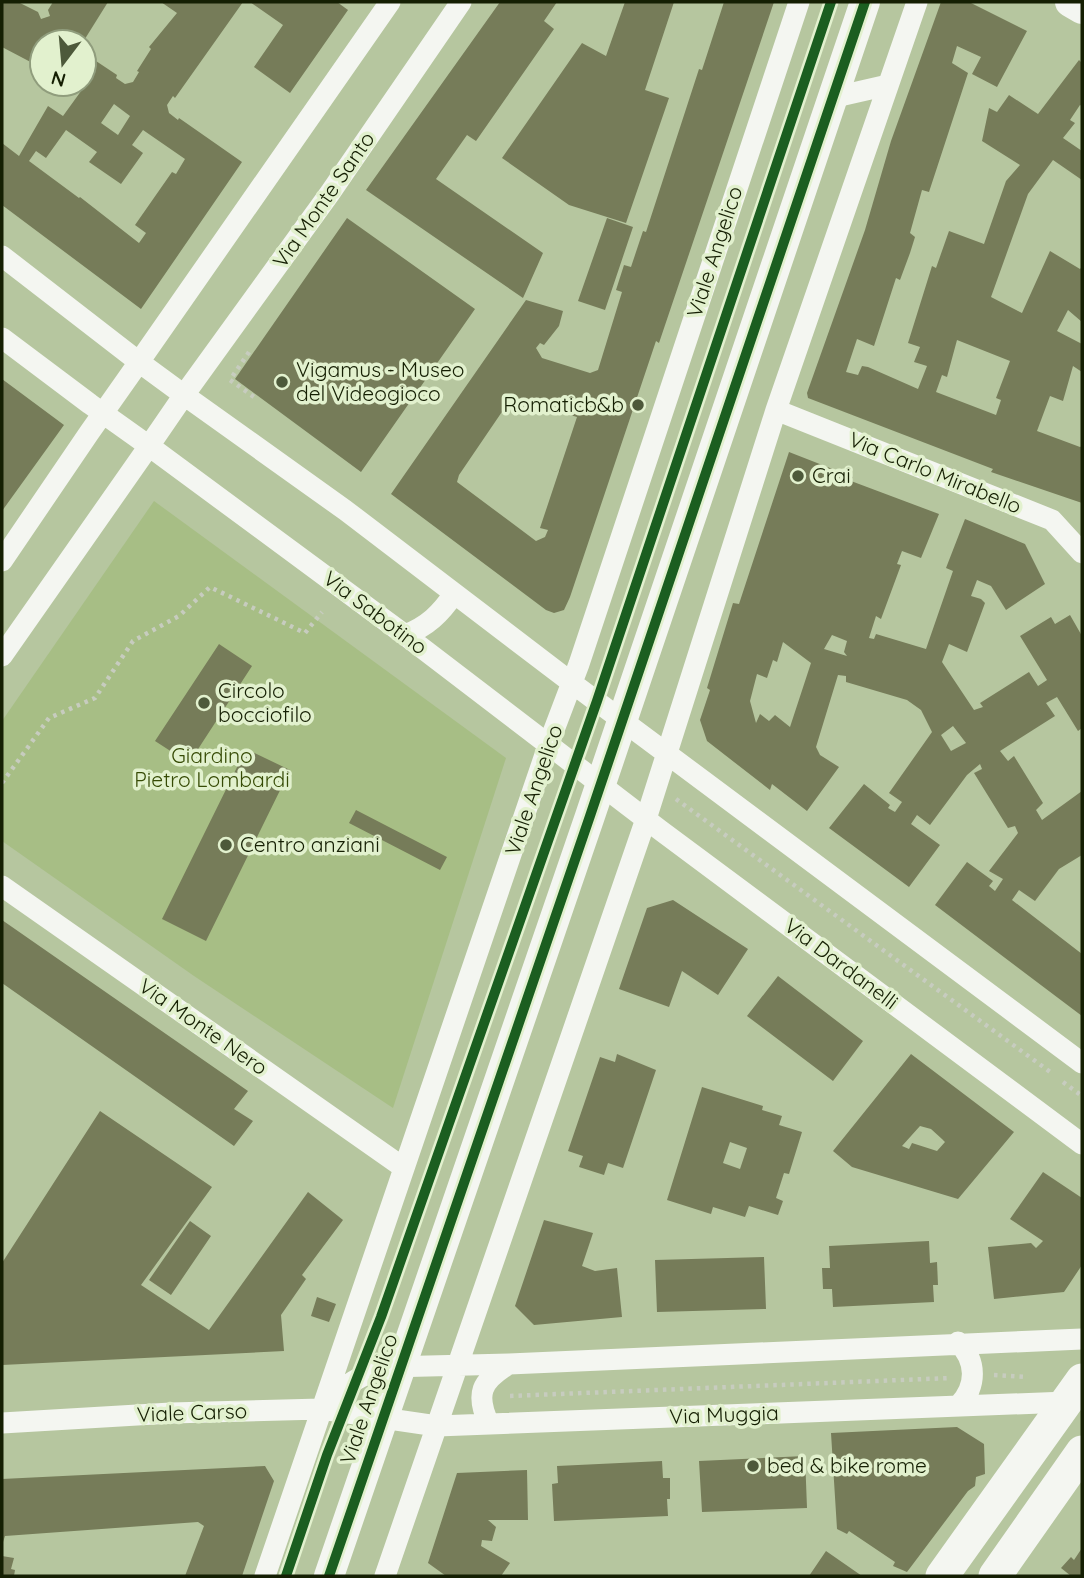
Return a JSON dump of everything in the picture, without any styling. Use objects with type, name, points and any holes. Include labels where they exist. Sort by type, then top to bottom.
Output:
[{"type":"main road","points":[[942,1576],[1074,1391]]},
{"type":"main road","points":[[995,1576],[1082,1452]]},
{"type":"street","points":[[2,561],[390,2]]},
{"type":"street","name":"Via Monte Santo","points":[[149,446],[330,193],[461,2]]},
{"type":"street","name":"Viale Angelico","points":[[265,1576],[549,743],[572,683],[799,2]]},
{"type":"street","name":"Viale Angelico","points":[[329,1576],[864,2]]},
{"type":"street","points":[[385,1576],[646,819],[776,410],[916,2]]},
{"type":"street","points":[[1070,2],[1082,9]]},
{"type":"street","points":[[831,97],[888,85]]},
{"type":"street","points":[[2,256],[184,396],[345,510],[621,720],[1082,1063]]},
{"type":"street","points":[[2,338],[103,413]]},
{"type":"street","name":"Via Carlo Mirabello","points":[[776,410],[1052,520],[1082,553]]},
{"type":"street","name":"Via Sabotino","points":[[103,413],[405,635],[600,784]]},
{"type":"street","points":[[2,656],[149,446]]},
{"type":"street","points":[[405,635],[424,627],[440,613],[454,593]]},
{"type":"street","name":"Via Dardanelli","points":[[600,784],[1082,1143]]},
{"type":"street","name":"Via Monte Nero","points":[[2,886],[404,1168]]},
{"type":"street","points":[[321,1409],[339,1391],[357,1379],[376,1370],[400,1366],[509,1364],[958,1342],[1082,1339]]},
{"type":"street","points":[[958,1342],[970,1357],[973,1375],[969,1392],[959,1405]]},
{"type":"street","points":[[489,1424],[480,1401],[482,1392],[493,1375],[509,1364]]},
{"type":"street","name":"Via Muggia","points":[[382,1418],[437,1426],[489,1424],[959,1405],[1074,1391]]},
{"type":"street","name":"Viale Carso","points":[[2,1423],[162,1413],[321,1409],[382,1418]]},
{"type":"path","points":[[249,352],[230,380],[254,397],[256,394]]},
{"type":"path","points":[[2,783],[50,718],[95,698],[133,641],[179,616],[210,587],[304,633],[322,612]]},
{"type":"path","points":[[672,796],[1082,1096]]},
{"type":"path","points":[[992,1375],[1028,1377]]},
{"type":"path","points":[[510,1396],[953,1377]]},
{"type":"green space","name":"Giardino Pietro Lombardi","points":[[154,501],[506,758],[393,1108],[194,976],[2,841],[2,721]]},
{"type":"building","points":[[2,2],[18,2],[38,12],[41,19],[50,16],[48,10],[53,2],[108,2],[92,28],[28,28],[28,61],[2,47]]},
{"type":"building","points":[[161,2],[243,2],[175,98],[173,96],[167,105],[169,113],[178,120],[179,118],[242,162],[141,309],[2,205],[2,143],[19,156],[48,106],[63,116],[76,98],[98,98],[98,62],[125,84],[133,82],[151,49],[149,47],[177,13]],"holes":[[[114,104],[130,116],[118,135],[101,123]],[[66,130],[97,152],[89,162],[121,184],[143,153],[132,145],[143,130],[185,159],[176,174],[172,172],[135,225],[146,233],[139,243],[29,161],[36,151],[46,158]]]},
{"type":"building","points":[[250,2],[337,2],[348,10],[290,93],[254,67],[283,25]]},
{"type":"building","points":[[500,2],[557,2],[544,21],[554,29],[476,141],[467,135],[436,179],[543,253],[523,298],[366,190]]},
{"type":"building","points":[[625,2],[674,2],[645,90],[669,98],[626,223],[569,205],[502,158],[582,43],[606,56]]},
{"type":"building","points":[[724,2],[774,2],[570,597],[564,610],[554,613],[546,610],[391,494],[526,300],[563,311],[559,326],[544,345],[540,343],[536,348],[542,358],[590,373],[598,370],[622,292],[616,290],[624,265],[631,267],[643,231],[646,232],[699,69],[702,70]],"holes":[[[512,397],[577,417],[540,528],[548,530],[545,537],[536,541],[457,482],[459,475]]]},
{"type":"building","points":[[941,2],[969,2],[1027,31],[997,87],[972,74],[981,57],[957,46],[952,63],[968,73],[929,192],[922,190],[910,233],[915,237],[910,253],[900,280],[896,278],[874,346],[857,339],[846,372],[858,375],[862,366],[868,367],[918,389],[927,366],[914,362],[920,347],[908,343],[932,266],[936,268],[949,231],[984,244],[1006,181],[1020,165],[982,141],[989,108],[997,112],[1009,95],[1038,114],[1079,60],[1082,63],[1082,106],[1080,105],[1070,120],[1075,123],[1063,138],[1082,151],[1082,180],[1053,160],[1028,194],[991,297],[1022,313],[1050,251],[1080,269],[1082,267],[1082,322],[1068,310],[1057,331],[1082,344],[1082,372],[1073,366],[1063,401],[1050,396],[1037,431],[1082,446],[1082,503],[991,472],[993,469],[808,398],[807,393],[865,230],[891,141]],"holes":[[[957,340],[1010,361],[996,398],[1001,400],[996,415],[936,392],[942,375],[947,377]]]},
{"type":"building","points":[[347,218],[475,309],[361,472],[235,379]]},
{"type":"building","points":[[607,218],[633,227],[605,310],[578,301]]},
{"type":"building","points":[[2,379],[64,425],[2,511]]},
{"type":"building","points":[[789,452],[853,477],[851,481],[939,514],[921,558],[902,551],[897,564],[901,565],[881,619],[876,616],[869,638],[874,639],[876,634],[926,649],[953,571],[946,568],[965,519],[1025,544],[1045,584],[1006,610],[991,586],[977,580],[971,596],[985,603],[967,652],[949,644],[942,662],[974,710],[983,707],[980,703],[1029,672],[1038,686],[1047,680],[1020,636],[1051,617],[1055,624],[1070,615],[1082,636],[1082,728],[1078,731],[1057,697],[1046,703],[1055,716],[1000,751],[1008,761],[1014,756],[1043,803],[1036,810],[1042,820],[1082,791],[1082,855],[1059,869],[1035,901],[1019,890],[1012,900],[1082,954],[1082,1016],[935,905],[967,862],[993,881],[989,886],[995,891],[1003,879],[989,871],[1018,833],[1015,826],[1008,828],[974,773],[982,769],[980,764],[967,775],[930,825],[917,815],[911,824],[940,845],[909,887],[829,828],[864,784],[895,812],[902,802],[889,793],[932,732],[921,710],[907,700],[846,682],[846,676],[838,675],[816,747],[820,755],[839,767],[807,811],[772,784],[770,790],[707,741],[700,720],[710,690],[707,688],[733,603],[739,604]],"holes":[[[832,635],[847,641],[844,652],[847,656],[824,649]],[[783,642],[811,663],[790,727],[775,715],[769,721],[760,714],[756,723],[750,701],[757,674],[767,678],[773,660],[777,662]],[[953,726],[966,743],[951,751],[941,735]]]},
{"type":"building","name":"Circolo bocciofilo","points":[[219,644],[252,666],[189,763],[155,741]]},
{"type":"building","name":"Centro anziani","points":[[246,749],[290,770],[206,941],[162,919]]},
{"type":"building","points":[[356,810],[447,857],[440,870],[349,823]]},
{"type":"building","points":[[673,900],[748,949],[718,995],[682,971],[669,1007],[619,989],[647,908]]},
{"type":"building","points":[[2,920],[248,1091],[234,1109],[253,1121],[234,1146],[2,983]]},
{"type":"building","points":[[778,976],[863,1041],[833,1081],[747,1016]]},
{"type":"building","points":[[617,1054],[656,1070],[623,1168],[608,1163],[604,1175],[579,1167],[583,1156],[568,1151],[600,1057],[615,1062]]},
{"type":"building","points":[[911,1054],[1014,1132],[958,1199],[852,1167],[833,1151]],"holes":[[[920,1126],[931,1129],[945,1142],[937,1151],[912,1143],[909,1149],[902,1146]]]},
{"type":"building","points":[[702,1087],[763,1106],[762,1110],[782,1116],[779,1125],[802,1132],[789,1174],[784,1173],[776,1198],[783,1201],[778,1215],[749,1206],[745,1217],[713,1207],[711,1214],[667,1200]],"holes":[[[730,1142],[747,1148],[740,1169],[723,1163]]]},
{"type":"building","points":[[100,1111],[212,1187],[141,1285],[209,1330],[308,1192],[343,1220],[302,1275],[306,1279],[281,1315],[284,1351],[2,1365],[2,1263]]},
{"type":"building","points":[[1043,1172],[1082,1198],[1082,1265],[1064,1292],[994,1299],[988,1247],[1031,1243],[1036,1248],[1043,1241],[1010,1219]]},
{"type":"building","points":[[544,1220],[593,1233],[582,1266],[595,1271],[617,1268],[622,1317],[534,1325],[515,1306]]},
{"type":"building","points":[[190,1221],[211,1236],[171,1295],[149,1280]]},
{"type":"building","points":[[929,1241],[930,1263],[937,1262],[938,1285],[933,1285],[934,1302],[833,1307],[832,1289],[823,1289],[822,1268],[830,1268],[829,1246]]},
{"type":"building","points":[[764,1257],[766,1309],[657,1312],[655,1260]]},
{"type":"building","points":[[317,1297],[336,1304],[329,1322],[311,1316]]},
{"type":"building","points":[[957,1427],[984,1444],[985,1474],[976,1477],[975,1486],[968,1491],[907,1572],[893,1566],[895,1562],[849,1531],[847,1534],[837,1529],[831,1433]]},
{"type":"building","points":[[805,1456],[807,1508],[702,1512],[699,1461]]},
{"type":"building","points":[[662,1461],[663,1478],[670,1478],[668,1516],[554,1521],[552,1484],[558,1483],[557,1466]]},
{"type":"building","points":[[265,1466],[274,1481],[242,1576],[185,1576],[204,1526],[198,1522],[5,1536],[2,1545],[2,1479]]},
{"type":"building","points":[[527,1470],[528,1520],[488,1520],[496,1527],[492,1541],[482,1540],[481,1546],[510,1563],[501,1576],[446,1576],[428,1563],[457,1473]]},
{"type":"building","points":[[1082,1548],[1082,1576],[1071,1576],[1061,1568],[1071,1557],[1074,1560]]},
{"type":"building","points":[[826,1551],[862,1576],[809,1576]]},
{"type":"building","points":[[2,1556],[14,1558],[11,1569],[15,1570],[14,1576],[2,1576]]},
{"type":"cycle path","points":[[286,1576],[327,1455],[381,1317],[597,701],[831,2]]},
{"type":"cycle path","points":[[329,1576],[865,2]]},
{"type":"place","name":"Vigamus - Museo del Videogioco","points":[[282,382]]},
{"type":"place","name":"Romaticb&b","points":[[638,405]]},
{"type":"place","name":"Crai","points":[[798,476]]},
{"type":"place","name":"Circolo bocciofilo","points":[[204,703]]},
{"type":"place","name":"Centro anziani","points":[[226,845]]},
{"type":"place","name":"bed & bike rome","points":[[753,1466]]}]
